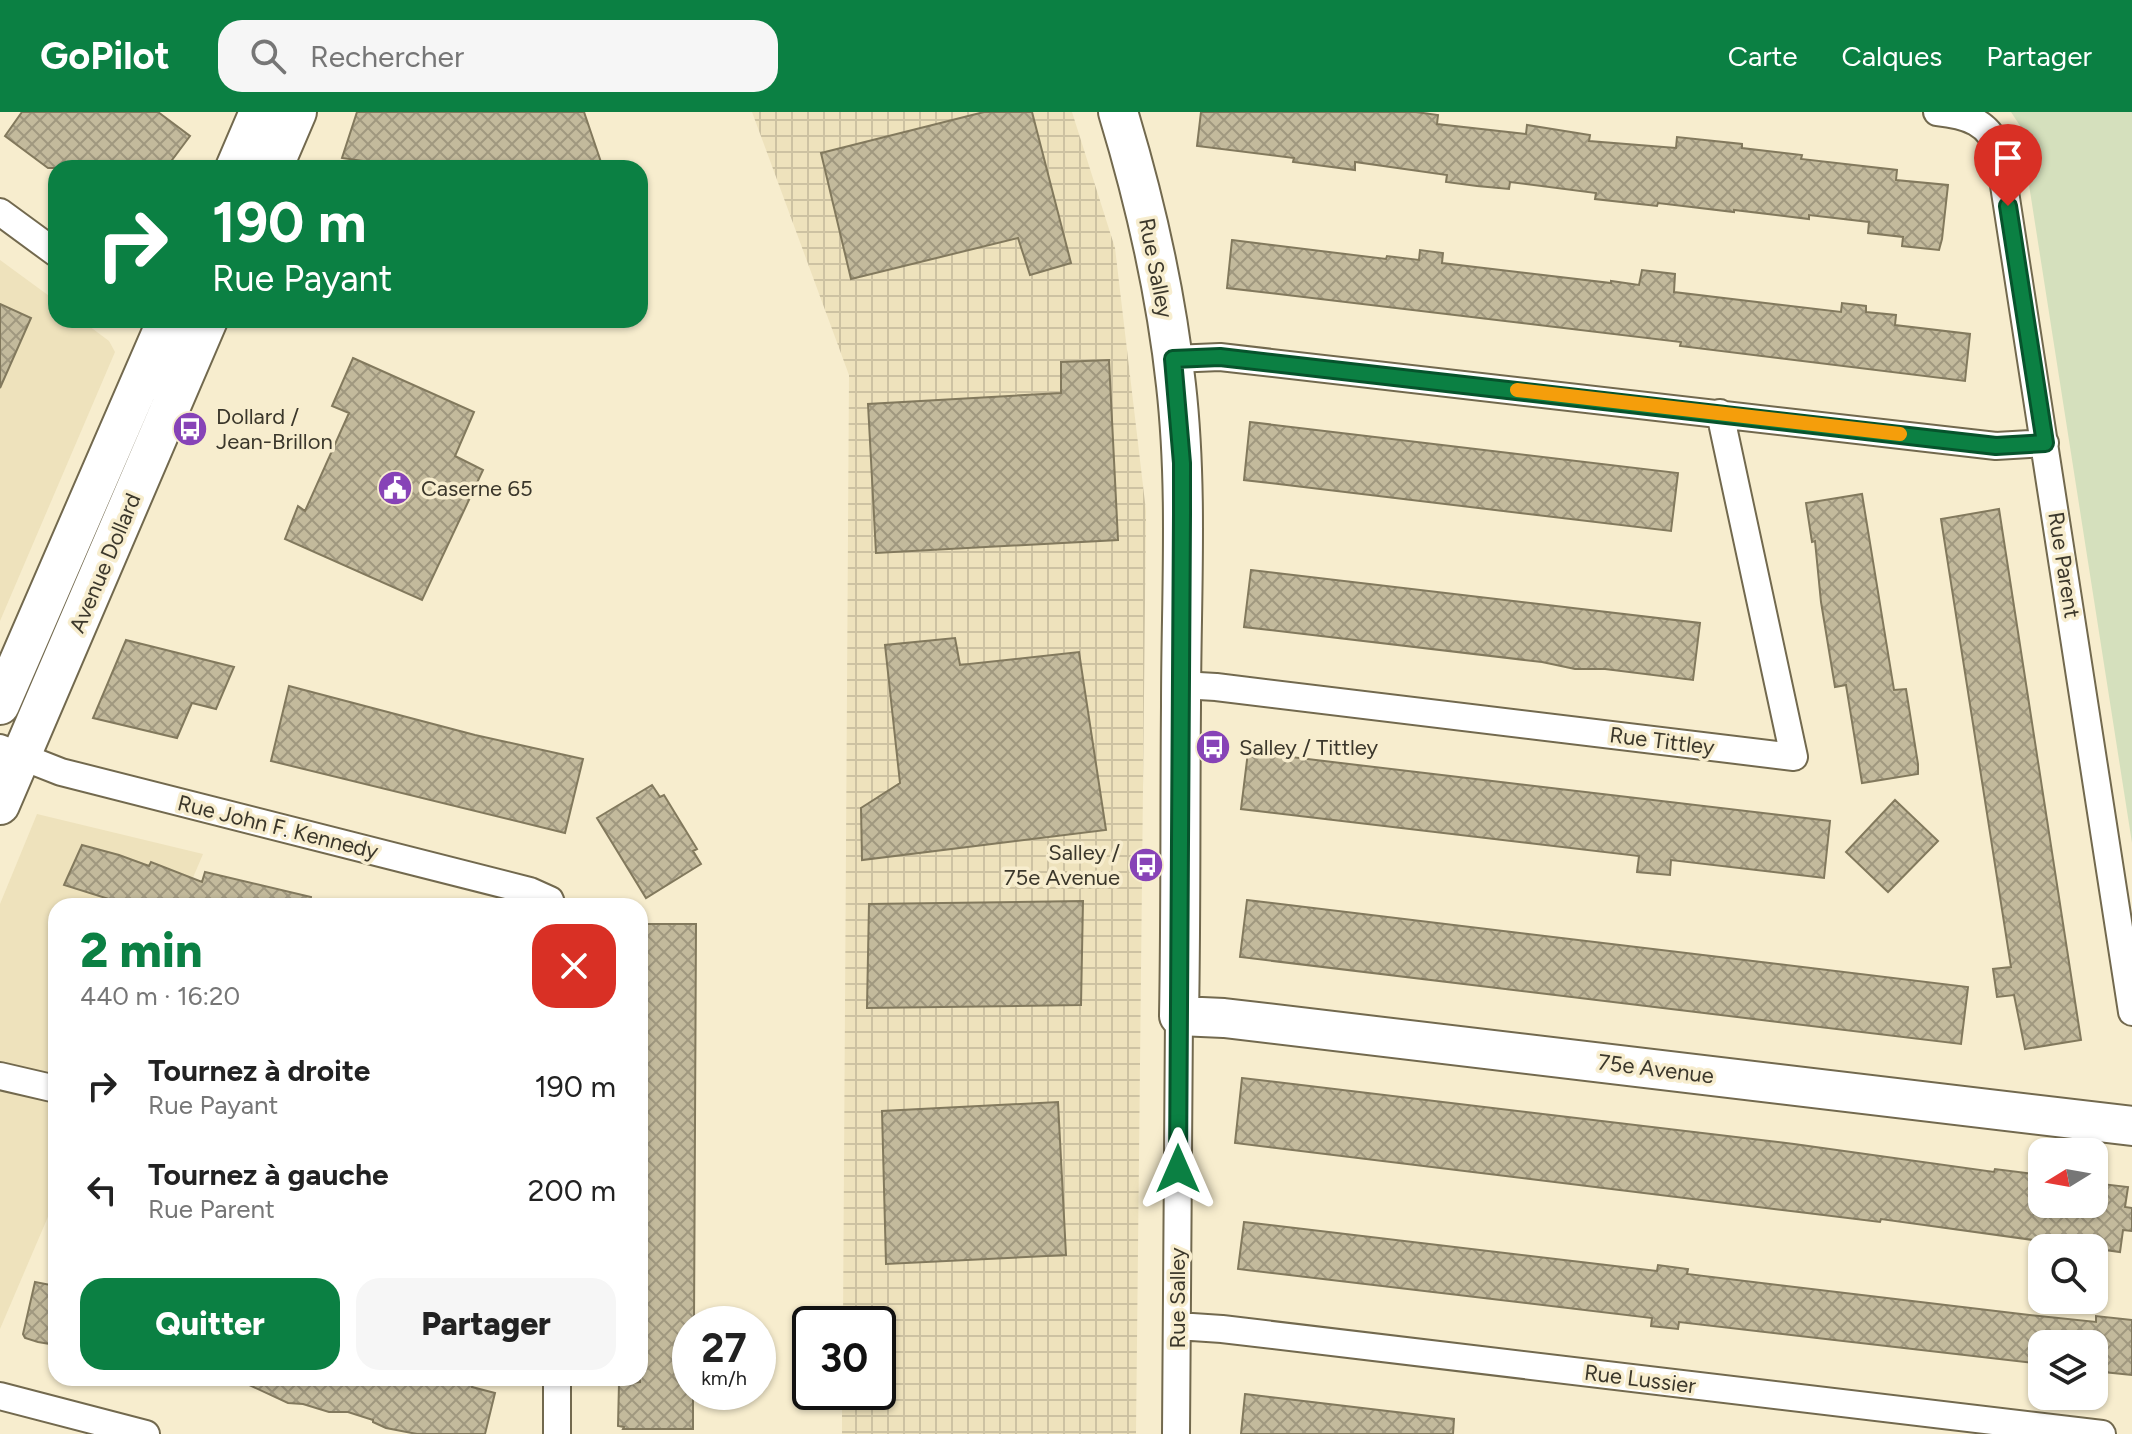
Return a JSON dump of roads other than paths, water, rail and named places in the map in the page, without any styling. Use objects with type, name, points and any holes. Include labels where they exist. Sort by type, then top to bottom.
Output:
[{"type":"street","points":[[238,160],[259,112]]},
{"type":"street","points":[[276,160],[297,112]]},
{"type":"street","name":"Rue Salley","points":[[1118,112],[1149,228],[1173,359],[1182,463],[1176,1434]]},
{"type":"street","name":"Rue Parent","points":[[1937,112],[1963,116],[1980,124],[1994,138],[2001,162],[2132,1012]]},
{"type":"street","points":[[0,212],[48,247]]},
{"type":"street","name":"Avenue Dollard","points":[[0,705],[156,328]]},
{"type":"street","points":[[172,328],[201,336]]},
{"type":"street","name":"Avenue Dollard","points":[[0,805],[10,753],[201,336]]},
{"type":"street","points":[[1173,359],[1220,357],[1996,446],[2045,443]]},
{"type":"street","name":"Rue Tittley","points":[[1181,685],[1794,757],[1720,413]]},
{"type":"street","name":"Rue John F. Kennedy","points":[[10,753],[61,772],[530,891],[546,898]]},
{"type":"street","name":"75e Avenue","points":[[1179,1016],[1224,1018],[2132,1126]]},
{"type":"street","points":[[0,1076],[48,1087]]},
{"type":"street","name":"Rue Lussier","points":[[1177,1326],[2102,1434]]},
{"type":"street","points":[[557,1386],[557,1434]]},
{"type":"street","points":[[0,1396],[130,1432]]},
{"type":"place","name":"Dollard / Jean-Brillon","points":[[190,429]]},
{"type":"place","name":"Caserne 65","points":[[395,488]]},
{"type":"place","name":"Salley / Tittley","points":[[1213,747]]},
{"type":"place","name":"Salley / 75e Avenue","points":[[1146,865]]}]
